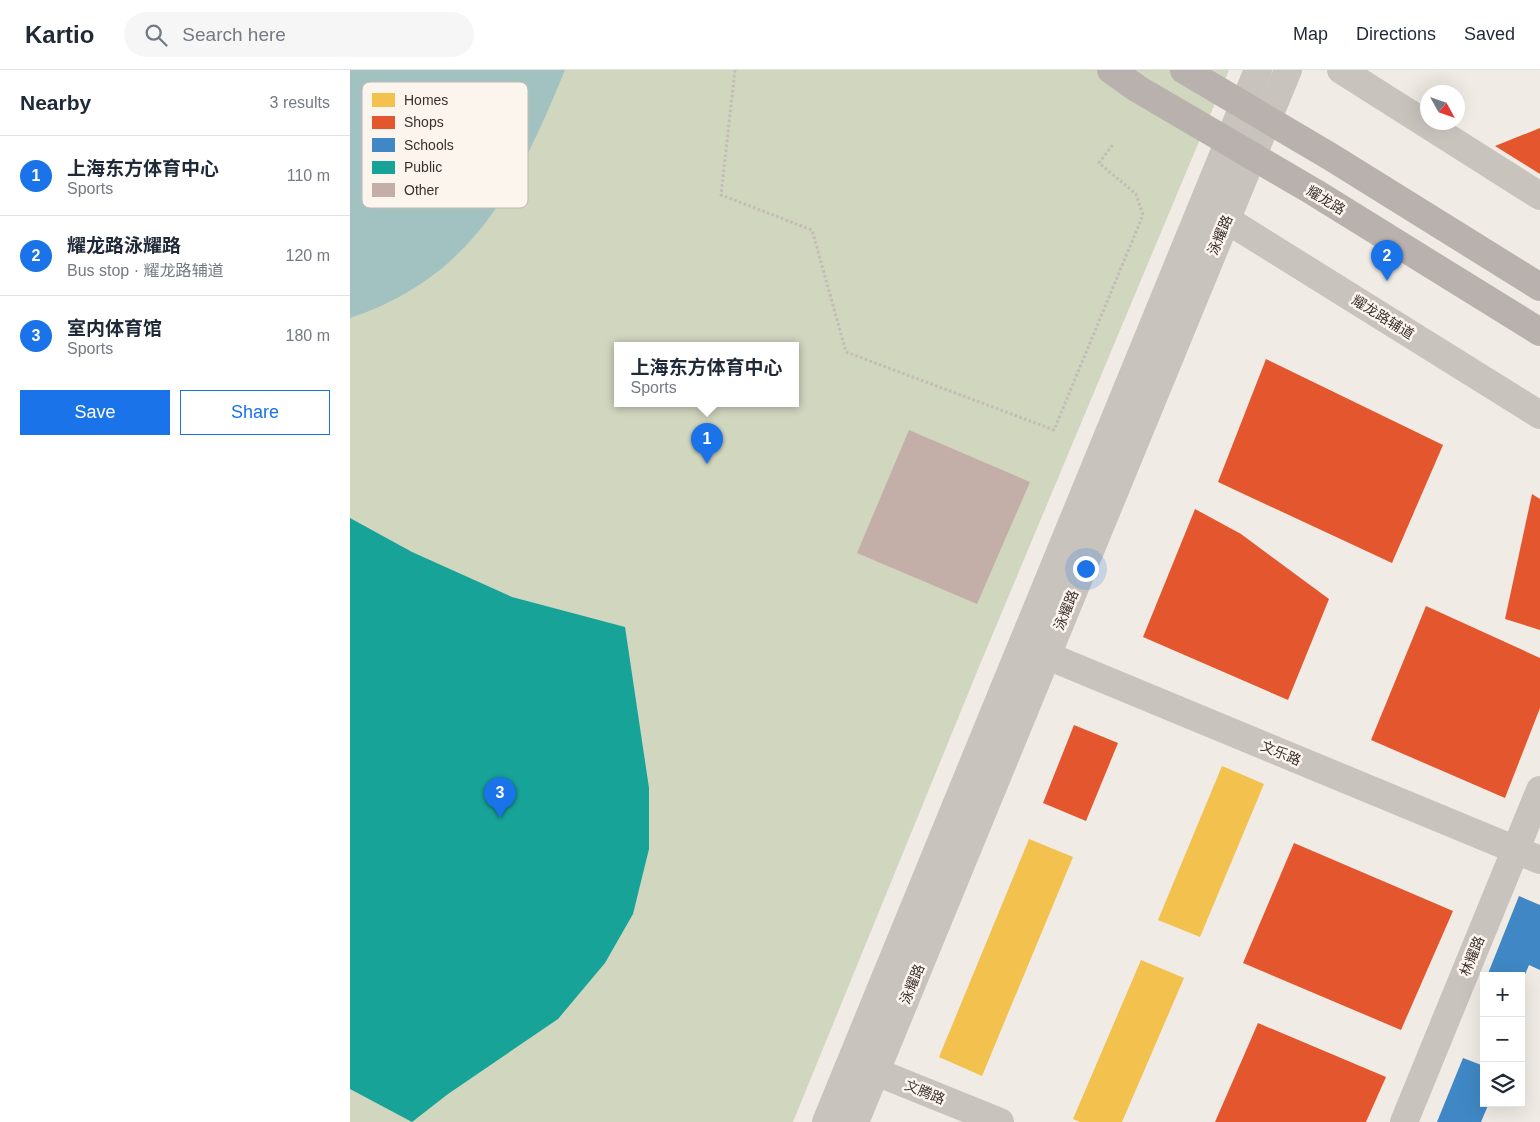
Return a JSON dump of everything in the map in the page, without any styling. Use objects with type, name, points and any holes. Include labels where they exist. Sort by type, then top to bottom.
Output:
[{"type":"main road","name":"耀龙路","points":[[1111,70],[1138,89],[1229,142],[1540,332]]},
{"type":"main road","points":[[1184,70],[1540,286]]},
{"type":"street","name":"泳耀路","points":[[826,1122],[1258,70]]},
{"type":"street","name":"泳耀路","points":[[855,1122],[1288,70]]},
{"type":"street","points":[[1341,70],[1540,196]]},
{"type":"street","name":"耀龙路辅道","points":[[1226,220],[1540,415]]},
{"type":"street","name":"文乐路","points":[[1022,645],[1540,860]]},
{"type":"street","name":"林耀路","points":[[1404,1122],[1540,790]]},
{"type":"street","name":"文腾路","points":[[851,1061],[1000,1122]]},
{"type":"path","points":[[734,70],[721,195],[812,230],[846,352],[1054,430],[1143,215],[1136,194],[1099,163],[1114,143]]},
{"type":"green space","points":[[350,70],[1229,70],[981,662],[793,1122],[350,1122]]},
{"type":"water","points":[[350,70],[565,70],[528,153],[528,82],[362,82],[362,208],[495,208],[487,221],[461,251],[430,278],[393,300],[350,318]]},
{"type":"building: Homes","points":[[1222,766],[1264,784],[1200,937],[1158,920]]},
{"type":"building: Homes","points":[[1029,839],[1073,857],[982,1076],[939,1057]]},
{"type":"building: Homes","points":[[1141,960],[1184,978],[1122,1122],[1080,1122],[1073,1119]]},
{"type":"building: Shops","points":[[1540,128],[1540,174],[1495,146]]},
{"type":"building: Shops","points":[[1266,359],[1443,445],[1392,563],[1218,482]]},
{"type":"building: Shops","points":[[1532,494],[1540,499],[1540,630],[1505,619]]},
{"type":"building: Shops","points":[[1195,509],[1241,534],[1329,599],[1288,700],[1143,637]]},
{"type":"building: Shops","points":[[1426,606],[1540,658],[1540,708],[1505,798],[1371,740]]},
{"type":"building: Shops","points":[[1074,725],[1118,743],[1086,821],[1043,803]]},
{"type":"building: Shops","points":[[1294,843],[1453,911],[1401,1030],[1243,963]]},
{"type":"building: Shops","points":[[1258,1023],[1386,1077],[1366,1122],[1215,1122]]},
{"type":"building: Schools","points":[[1519,896],[1540,905],[1540,970],[1529,965],[1525,974],[1525,972],[1489,972]]},
{"type":"building: Schools","points":[[1463,1058],[1480,1064],[1480,1107],[1487,1107],[1481,1122],[1437,1122]]},
{"type":"building: Public","points":[[350,518],[412,552],[512,597],[625,627],[649,788],[649,849],[633,914],[605,963],[558,1019],[448,1094],[412,1122],[350,1089]]},
{"type":"building: Other","points":[[909,430],[1030,482],[977,604],[857,553]]},
{"type":"place","name":"耀龙路泳耀路","points":[[1387,281]]},
{"type":"place","name":"上海东方体育中心","points":[[707,464]]},
{"type":"place","name":"室内体育馆","points":[[500,818]]}]
